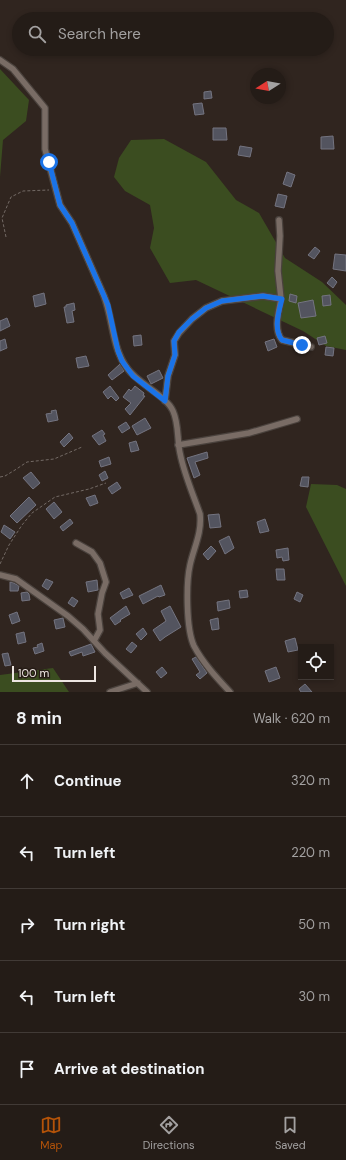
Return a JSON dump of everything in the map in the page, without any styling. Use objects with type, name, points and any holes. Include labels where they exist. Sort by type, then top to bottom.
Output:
[{"type":"street","points":[[0,60],[13,69],[45,108],[45,149],[60,205],[72,223],[108,305],[118,351],[122,361],[133,376],[165,401],[173,412],[180,455],[200,514],[201,523],[198,540],[192,554],[190,567],[188,595],[189,627],[192,641],[205,663],[230,692]]},
{"type":"street","points":[[279,220],[280,236],[278,271],[282,299],[277,326],[280,338],[282,340],[311,347]]},
{"type":"street","points":[[165,401],[168,376],[175,355],[174,341],[179,332],[192,319],[206,308],[222,301],[263,296],[282,299]]},
{"type":"street","points":[[178,445],[249,433],[297,419]]},
{"type":"street","points":[[76,543],[92,552],[100,563],[106,582],[102,593],[98,614],[100,630],[94,641]]},
{"type":"street","points":[[0,575],[16,579],[68,616],[147,692]]},
{"type":"street","points":[[110,692],[138,683]]},
{"type":"path","points":[[6,237],[2,218],[11,197],[23,191],[56,189]]},
{"type":"path","points":[[0,477],[5,476],[27,462],[54,459],[82,447]]},
{"type":"path","points":[[0,564],[9,545],[32,513],[55,497],[89,489],[106,483]]},
{"type":"green space","points":[[0,69],[29,100],[26,121],[3,140],[0,177]]},
{"type":"green space","points":[[164,139],[206,162],[236,200],[259,213],[285,258],[322,282],[346,305],[346,350],[326,346],[303,331],[196,280],[170,283],[150,248],[154,228],[150,205],[125,191],[114,177],[119,158],[131,140]]},
{"type":"green space","points":[[311,484],[337,485],[346,489],[346,586],[306,507]]},
{"type":"green space","points":[[53,668],[69,692],[0,692],[0,675]]},
{"type":"building","points":[[211,91],[212,98],[204,99],[204,92]]},
{"type":"building","points":[[202,103],[204,114],[195,115],[193,104]]},
{"type":"building","points":[[213,128],[226,128],[227,140],[213,140]]},
{"type":"building","points":[[333,136],[334,149],[321,149],[321,137]]},
{"type":"building","points":[[240,146],[252,148],[250,157],[238,155]]},
{"type":"building","points":[[287,172],[295,175],[291,187],[283,184]]},
{"type":"building","points":[[278,194],[287,196],[284,208],[275,206]]},
{"type":"building","points":[[315,247],[320,251],[314,259],[308,255]]},
{"type":"building","points":[[335,254],[346,255],[346,271],[333,269]]},
{"type":"building","points":[[332,277],[337,282],[333,288],[327,283]]},
{"type":"building","points":[[44,293],[46,304],[35,307],[33,296]]},
{"type":"building","points":[[290,294],[297,296],[296,303],[289,301]]},
{"type":"building","points":[[330,295],[331,305],[323,306],[322,296]]},
{"type":"building","points":[[313,300],[316,316],[301,318],[298,303]]},
{"type":"building","points":[[74,303],[75,310],[72,311],[74,322],[67,323],[64,307]]},
{"type":"building","points":[[7,318],[10,326],[0,331],[0,321]]},
{"type":"building","points":[[141,335],[142,345],[134,346],[133,336]]},
{"type":"building","points":[[325,336],[327,343],[319,345],[317,338]]},
{"type":"building","points":[[5,339],[7,348],[0,351],[0,341]]},
{"type":"building","points":[[274,339],[277,347],[268,351],[265,342]]},
{"type":"building","points":[[326,347],[334,348],[333,356],[325,355]]},
{"type":"building","points":[[86,356],[89,366],[78,368],[76,358]]},
{"type":"building","points":[[120,364],[124,371],[112,380],[108,375]]},
{"type":"building","points":[[159,370],[163,378],[151,384],[147,376]]},
{"type":"building","points":[[110,386],[119,398],[116,401],[111,396],[108,399],[103,392]]},
{"type":"building","points":[[135,386],[144,393],[143,396],[145,396],[130,415],[125,409],[131,403],[123,397],[129,389],[131,391]]},
{"type":"building","points":[[56,410],[58,420],[48,422],[46,414],[52,413],[51,411]]},
{"type":"building","points":[[145,418],[151,428],[137,435],[132,426]]},
{"type":"building","points":[[126,422],[130,428],[122,433],[118,427]]},
{"type":"building","points":[[102,430],[105,434],[103,435],[106,441],[99,445],[92,436]]},
{"type":"building","points":[[69,433],[73,438],[64,447],[60,442]]},
{"type":"building","points":[[136,441],[139,450],[131,452],[129,443]]},
{"type":"building","points":[[207,452],[208,458],[195,462],[200,475],[194,478],[187,458]]},
{"type":"building","points":[[109,457],[111,464],[101,467],[99,461]]},
{"type":"building","points":[[105,471],[108,478],[102,481],[99,475]]},
{"type":"building","points":[[31,472],[40,483],[33,489],[23,478]]},
{"type":"building","points":[[302,477],[309,477],[308,487],[300,486]]},
{"type":"building","points":[[117,482],[121,488],[112,494],[108,488]]},
{"type":"building","points":[[95,495],[98,503],[90,506],[86,498]]},
{"type":"building","points":[[29,497],[36,505],[17,523],[10,516]]},
{"type":"building","points":[[54,502],[62,512],[54,519],[46,509]]},
{"type":"building","points":[[219,514],[221,527],[210,528],[208,515]]},
{"type":"building","points":[[70,519],[73,523],[63,531],[60,527]]},
{"type":"building","points":[[265,519],[269,531],[260,533],[257,522]]},
{"type":"building","points":[[4,525],[15,532],[10,539],[1,532]]},
{"type":"building","points":[[229,536],[234,548],[225,554],[219,541]]},
{"type":"building","points":[[211,546],[216,551],[208,560],[203,554]]},
{"type":"building","points":[[288,548],[289,560],[283,561],[282,557],[277,558],[276,550]]},
{"type":"building","points":[[276,569],[284,569],[285,580],[277,580]]},
{"type":"building","points":[[46,579],[53,582],[48,590],[42,586]]},
{"type":"building","points":[[97,580],[98,590],[88,592],[86,582]]},
{"type":"building","points":[[10,582],[19,586],[18,591],[10,591]]},
{"type":"building","points":[[161,585],[165,595],[158,596],[143,604],[139,596]]},
{"type":"building","points":[[129,588],[133,595],[123,599],[120,593]]},
{"type":"building","points":[[247,590],[248,597],[240,598],[239,591]]},
{"type":"building","points":[[27,592],[30,600],[22,601],[21,593]]},
{"type":"building","points":[[297,592],[303,595],[300,602],[294,599]]},
{"type":"building","points":[[72,597],[78,601],[74,607],[68,603]]},
{"type":"building","points":[[229,600],[230,608],[218,611],[217,602]]},
{"type":"building","points":[[126,606],[130,614],[115,625],[110,618]]},
{"type":"building","points":[[170,606],[181,627],[160,641],[153,630],[166,621],[161,611]]},
{"type":"building","points":[[17,612],[20,621],[12,624],[9,615]]},
{"type":"building","points":[[63,618],[65,627],[56,629],[54,620]]},
{"type":"building","points":[[218,618],[219,629],[212,630],[210,620]]},
{"type":"building","points":[[143,628],[147,634],[141,640],[136,634]]},
{"type":"building","points":[[24,632],[26,642],[18,644],[16,634]]},
{"type":"building","points":[[295,638],[298,650],[288,652],[285,641]]},
{"type":"building","points":[[132,642],[137,646],[131,653],[126,649]]},
{"type":"building","points":[[42,643],[44,651],[35,654],[33,648],[38,647],[37,645]]},
{"type":"building","points":[[91,644],[95,652],[83,656],[82,652],[71,656],[69,652]]},
{"type":"building","points":[[8,653],[11,665],[5,666],[2,654]]},
{"type":"building","points":[[196,657],[207,673],[200,679],[196,675],[200,672],[192,659]]},
{"type":"building","points":[[162,667],[167,673],[161,678],[156,672]]},
{"type":"building","points":[[276,667],[280,678],[269,682],[265,671]]},
{"type":"building","points":[[305,684],[312,692],[301,692],[299,689]]},
{"type":"route","points":[[49,162],[60,205],[72,223],[108,305],[118,351],[122,361],[133,376],[165,401],[168,376],[175,355],[174,341],[179,332],[192,319],[206,308],[216,303],[263,296],[282,299],[278,317],[278,334],[282,340],[302,345]]}]
